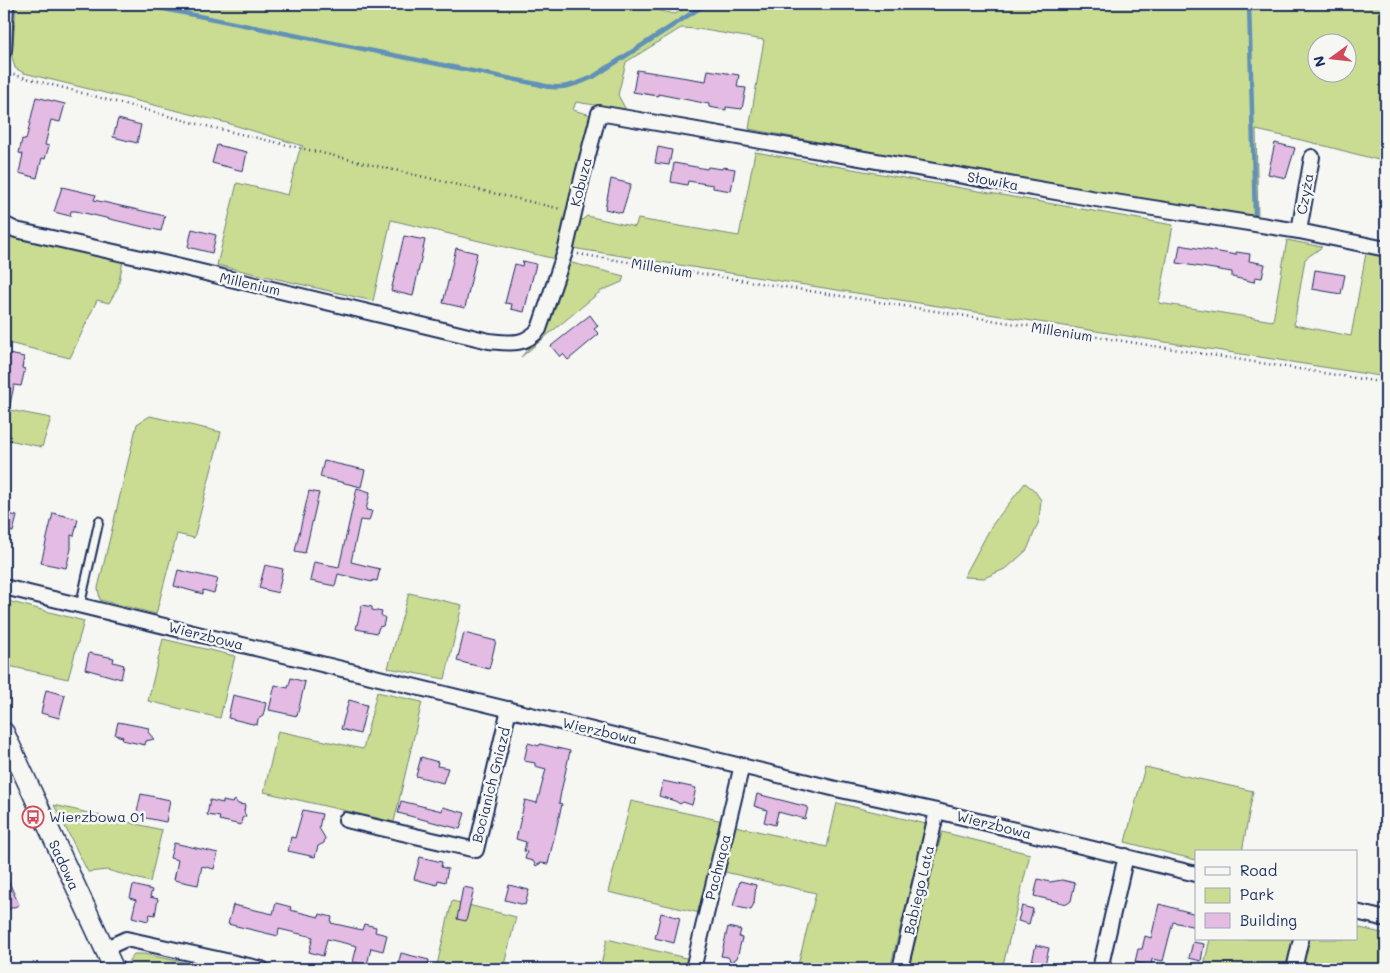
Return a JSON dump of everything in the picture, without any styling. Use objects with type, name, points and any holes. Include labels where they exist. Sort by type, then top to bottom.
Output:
[{"type":"street","points":[[4,50],[6,4]]},
{"type":"street","name":"Kobuza","points":[[565,252],[599,113]]},
{"type":"street","name":"Słowika","points":[[599,113],[1102,200],[1299,231],[1386,249]]},
{"type":"street","name":"Czyża","points":[[1299,231],[1312,157]]},
{"type":"street","name":"Millenium","points":[[4,224],[16,230],[168,264],[490,341],[511,343],[526,340],[539,329],[565,252]]},
{"type":"street","name":"Wierzbowa","points":[[4,587],[836,789],[937,811],[1195,874]]},
{"type":"street","name":"Bocianich Gniazd","points":[[346,820],[476,850],[509,709]]},
{"type":"street","name":"Sadowa","points":[[4,732],[114,969]]},
{"type":"street","name":"Pachnąca","points":[[693,969],[742,765]]},
{"type":"street","name":"Babiego Lata","points":[[900,969],[937,811]]},
{"type":"street","points":[[1100,969],[1126,856]]},
{"type":"street","points":[[1358,912],[1386,919]]},
{"type":"street","points":[[104,949],[126,939],[262,969]]},
{"type":"street","points":[[1294,969],[1301,940]]},
{"type":"lane","points":[[80,606],[99,521]]},
{"type":"path","points":[[4,72],[202,125],[574,212]]},
{"type":"path","name":"Millenium","points":[[565,252],[1386,383]]},
{"type":"green space","points":[[16,4],[625,4],[675,14],[693,4],[1386,4],[1386,162],[1256,130],[1258,220],[1028,181],[749,129],[764,40],[681,28],[626,62],[618,95],[626,110],[576,102],[573,110],[591,115],[555,259],[391,220],[373,301],[217,265],[237,183],[288,195],[299,152],[303,146],[227,123],[24,73],[15,68],[12,57]]},
{"type":"green space","points":[[755,152],[1173,225],[1159,303],[1273,321],[1287,240],[1322,247],[1305,259],[1294,325],[1351,336],[1366,253],[1386,257],[1386,377],[572,248],[577,224],[587,216],[635,227],[638,219],[739,236]]},
{"type":"green space","points":[[4,228],[18,239],[123,261],[118,287],[109,303],[97,300],[70,358],[4,342]]},
{"type":"green space","points":[[568,262],[624,276],[622,282],[601,291],[521,357],[546,329]]},
{"type":"green space","points":[[4,409],[51,418],[42,447],[4,439]]},
{"type":"green space","points":[[150,416],[221,432],[194,538],[177,534],[156,614],[100,600],[98,588],[137,424]]},
{"type":"green space","points":[[1025,483],[1034,490],[1041,500],[1039,521],[1027,550],[1007,568],[984,578],[964,577],[992,525]]},
{"type":"green space","points":[[409,593],[462,605],[445,679],[388,668]]},
{"type":"green space","points":[[4,600],[84,621],[68,679],[4,665]]},
{"type":"green space","points":[[163,639],[235,656],[220,718],[148,701]]},
{"type":"green space","points":[[377,692],[422,702],[394,822],[264,792],[278,731],[363,749]]},
{"type":"green space","points":[[1145,767],[1253,791],[1242,850],[1195,850],[1195,860],[1125,842]]},
{"type":"green space","points":[[631,801],[723,821],[700,913],[608,892]]},
{"type":"green space","points":[[837,803],[926,824],[890,969],[797,969],[816,893],[725,872],[735,826],[827,847]]},
{"type":"green space","points":[[54,805],[162,830],[150,882],[107,870],[88,872]]},
{"type":"green space","points":[[942,832],[1030,854],[1002,969],[925,969],[909,966]]},
{"type":"green space","points":[[452,901],[516,917],[503,969],[436,969]]},
{"type":"green space","points":[[1358,927],[1386,934],[1386,969],[1302,969],[1308,940],[1358,940]]},
{"type":"green space","points":[[607,939],[690,959],[687,969],[600,969]]},
{"type":"green space","points":[[1210,940],[1295,940],[1288,969],[1203,969]]},
{"type":"green space","points":[[134,954],[144,954],[217,969],[129,969],[129,960]]},
{"type":"building","points":[[637,70],[706,81],[708,70],[739,75],[737,87],[746,88],[742,109],[726,107],[726,110],[709,107],[709,104],[658,94],[658,96],[633,92]]},
{"type":"building","points":[[36,97],[65,104],[60,122],[51,120],[45,145],[49,146],[45,159],[42,158],[37,178],[19,173],[23,154],[19,153],[22,139],[26,140]]},
{"type":"building","points":[[118,119],[141,125],[137,143],[113,137]]},
{"type":"building","points":[[1275,143],[1295,148],[1286,178],[1268,174]]},
{"type":"building","points":[[217,145],[247,152],[243,171],[212,163]]},
{"type":"building","points":[[658,147],[672,150],[669,165],[655,163]]},
{"type":"building","points":[[674,163],[707,169],[708,167],[722,169],[723,167],[735,169],[731,191],[713,188],[713,185],[688,181],[687,185],[671,182]]},
{"type":"building","points":[[611,179],[631,184],[622,213],[605,209]]},
{"type":"building","points":[[62,187],[96,195],[94,200],[165,216],[161,231],[76,211],[71,211],[70,216],[54,212]]},
{"type":"building","points":[[192,229],[216,235],[212,253],[188,247]]},
{"type":"building","points":[[404,236],[425,240],[413,296],[391,291]]},
{"type":"building","points":[[1180,245],[1236,255],[1236,252],[1250,254],[1249,261],[1265,264],[1262,278],[1255,277],[1254,282],[1232,277],[1232,272],[1177,263]]},
{"type":"building","points":[[456,248],[477,253],[465,308],[443,303]]},
{"type":"building","points":[[523,261],[536,264],[524,312],[511,309],[512,304],[505,303],[515,264],[522,266]]},
{"type":"building","points":[[1315,270],[1345,275],[1341,294],[1312,289]]},
{"type":"building","points":[[590,315],[598,326],[594,329],[599,334],[568,360],[563,354],[560,357],[551,346]]},
{"type":"building","points":[[9,354],[24,357],[22,368],[25,369],[21,386],[14,385],[9,410],[4,410],[4,365],[7,365]]},
{"type":"building","points":[[324,461],[365,470],[361,487],[320,477]]},
{"type":"building","points":[[357,488],[370,492],[366,510],[372,511],[369,521],[360,520],[351,562],[380,569],[377,581],[373,580],[372,582],[338,574],[335,586],[310,581],[314,562],[339,567]]},
{"type":"building","points":[[309,491],[319,493],[305,553],[295,551]]},
{"type":"building","points":[[4,513],[17,516],[13,532],[4,530]]},
{"type":"building","points":[[53,513],[78,519],[74,536],[71,535],[71,549],[66,568],[41,563]]},
{"type":"building","points":[[265,565],[283,569],[278,593],[259,588]]},
{"type":"building","points":[[178,570],[218,579],[214,593],[203,590],[203,594],[174,586]]},
{"type":"building","points":[[362,605],[382,612],[381,615],[385,618],[383,626],[379,627],[377,633],[356,629]]},
{"type":"building","points":[[464,633],[496,641],[489,669],[457,661]]},
{"type":"building","points":[[89,653],[114,658],[113,662],[124,665],[121,679],[85,669]]},
{"type":"building","points":[[291,678],[305,682],[297,716],[269,710],[275,685],[288,688]]},
{"type":"building","points":[[46,690],[65,695],[59,718],[41,713]]},
{"type":"building","points":[[233,695],[266,703],[263,716],[258,719],[257,725],[228,718]]},
{"type":"building","points":[[349,700],[367,705],[360,734],[341,729]]},
{"type":"building","points":[[118,722],[149,728],[148,732],[154,739],[146,741],[145,745],[122,740],[123,737],[115,735]]},
{"type":"building","points":[[528,743],[570,751],[559,803],[562,804],[548,864],[541,863],[536,866],[533,861],[525,859],[527,852],[524,851],[526,842],[516,839],[525,800],[537,803],[546,769],[535,766],[535,763],[524,761]]},
{"type":"building","points":[[421,757],[438,762],[437,766],[448,768],[443,783],[416,776]]},
{"type":"building","points":[[663,781],[696,788],[692,805],[683,802],[680,804],[659,796]]},
{"type":"building","points":[[141,794],[170,800],[166,822],[136,816]]},
{"type":"building","points":[[757,794],[808,807],[805,819],[778,812],[775,825],[764,822],[767,810],[754,806]]},
{"type":"building","points":[[210,800],[232,803],[235,800],[238,804],[245,805],[244,812],[246,816],[242,818],[241,825],[219,820],[220,817],[207,815]]},
{"type":"building","points":[[401,801],[442,811],[443,807],[465,813],[460,829],[398,813]]},
{"type":"building","points":[[303,810],[322,814],[319,828],[325,838],[324,843],[318,846],[315,857],[288,851],[291,837],[295,838]]},
{"type":"building","points":[[174,843],[218,853],[214,869],[202,866],[198,885],[174,880],[178,860],[170,858]]},
{"type":"building","points":[[420,857],[442,862],[441,867],[448,869],[445,882],[438,880],[437,885],[414,879]]},
{"type":"building","points":[[4,871],[19,905],[4,911]]},
{"type":"building","points":[[1038,879],[1050,882],[1062,880],[1075,883],[1071,901],[1067,904],[1034,896]]},
{"type":"building","points":[[740,881],[756,885],[754,903],[751,910],[733,906]]},
{"type":"building","points":[[133,885],[152,890],[150,897],[158,899],[155,915],[150,914],[148,921],[132,917],[136,900],[130,898]]},
{"type":"building","points":[[509,885],[529,890],[525,905],[505,900]]},
{"type":"building","points":[[463,887],[474,889],[466,921],[457,919]]},
{"type":"building","points":[[276,903],[291,907],[290,910],[319,917],[320,914],[332,917],[331,923],[362,930],[364,924],[376,927],[375,932],[387,935],[383,951],[371,948],[367,965],[353,962],[357,946],[327,939],[323,956],[309,952],[313,937],[279,929],[278,936],[228,924],[233,905],[273,914]]},
{"type":"building","points":[[1159,904],[1195,914],[1195,927],[1173,922],[1163,961],[1152,959],[1151,966],[1135,962],[1138,949],[1142,949],[1145,936],[1151,938]]},
{"type":"building","points":[[1022,906],[1033,909],[1029,924],[1018,921]]},
{"type":"building","points":[[661,913],[680,918],[674,943],[655,938]]},
{"type":"building","points":[[728,927],[741,930],[739,937],[742,938],[737,958],[731,962],[728,957],[721,956]]},
{"type":"building","points":[[1193,942],[1204,944],[1201,961],[1189,958]]},
{"type":"building","points":[[1036,945],[1049,948],[1044,969],[1030,969]]},
{"type":"building","points":[[401,953],[429,960],[427,969],[397,969]]},
{"type":"waterway","points":[[139,4],[552,87],[572,85],[593,77],[706,4]]},
{"type":"waterway","points":[[1249,4],[1255,217]]},
{"type":"place","name":"Wierzbowa 01","points":[[33,817]]}]
